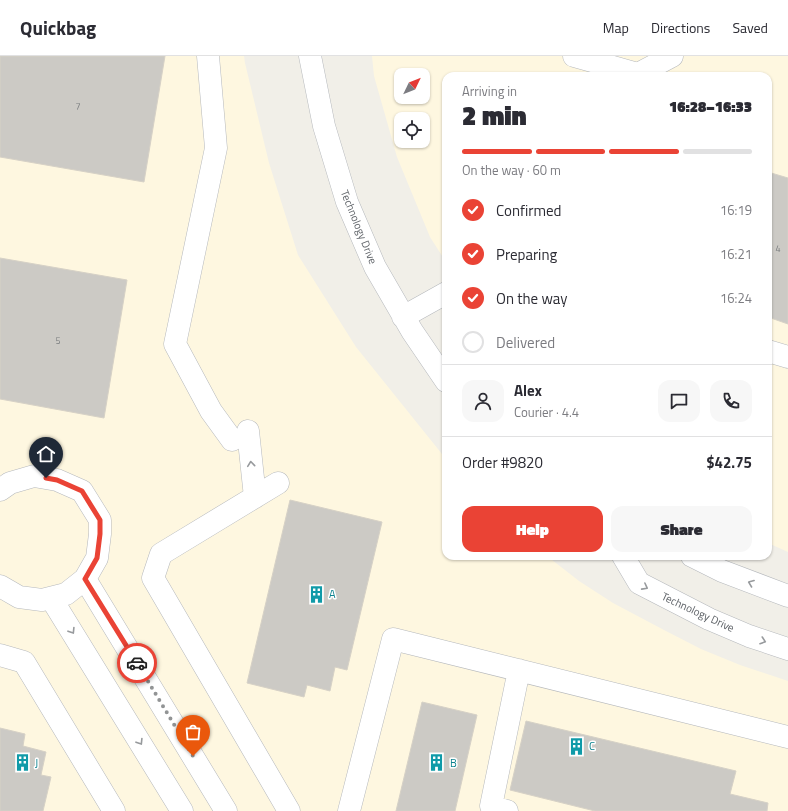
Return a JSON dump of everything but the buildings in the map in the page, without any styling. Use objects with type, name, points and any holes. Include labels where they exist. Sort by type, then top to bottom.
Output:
[{"type":"street","points":[[208,56],[216,148],[175,344],[212,411],[240,435],[255,497]]},
{"type":"street","name":"Technology Drive","points":[[310,56],[324,126],[347,202],[375,267],[403,317],[435,368],[442,376]]},
{"type":"street","points":[[574,56],[631,72]]},
{"type":"street","points":[[647,72],[672,56]]},
{"type":"street","points":[[403,317],[442,295]]},
{"type":"street","points":[[772,352],[788,357]]},
{"type":"street","points":[[0,586],[18,597],[42,600],[66,594],[85,579],[97,558],[100,534],[100,520],[82,491],[57,480],[34,476],[3,481]]},
{"type":"street","points":[[278,483],[161,554],[153,578],[289,811]]},
{"type":"street","name":"Technology Drive","points":[[625,560],[639,583],[709,619],[749,636],[788,649]]},
{"type":"street","points":[[700,560],[729,574],[788,596]]},
{"type":"street","points":[[85,579],[226,811]]},
{"type":"street","points":[[51,598],[182,811]]},
{"type":"street","points":[[349,811],[393,639],[788,737]]},
{"type":"street","points":[[0,655],[24,662],[114,811]]},
{"type":"street","points":[[507,811],[491,806],[519,670]]},
{"type":"shaded area","points":[[0,56],[244,56],[269,163],[298,255],[356,347],[442,454],[442,560],[552,560],[579,581],[613,603],[701,649],[740,665],[788,681],[788,811],[0,811]]},
{"type":"shaded area","points":[[372,56],[788,56],[788,552],[772,545],[772,72],[442,72],[442,256],[430,237],[394,148],[430,148],[430,112],[394,112],[394,146],[374,76]]},
{"type":"way so far","points":[[137,663],[193,756]]},
{"type":"place","name":"A","points":[[316,594]]},
{"type":"place","name":"C","points":[[576,746]]},
{"type":"place","name":"J","points":[[22,763]]},
{"type":"place","name":"B","points":[[437,763]]},
{"type":"route","points":[[46,478],[57,480],[82,491],[100,520],[97,558],[85,579],[137,663]]}]
